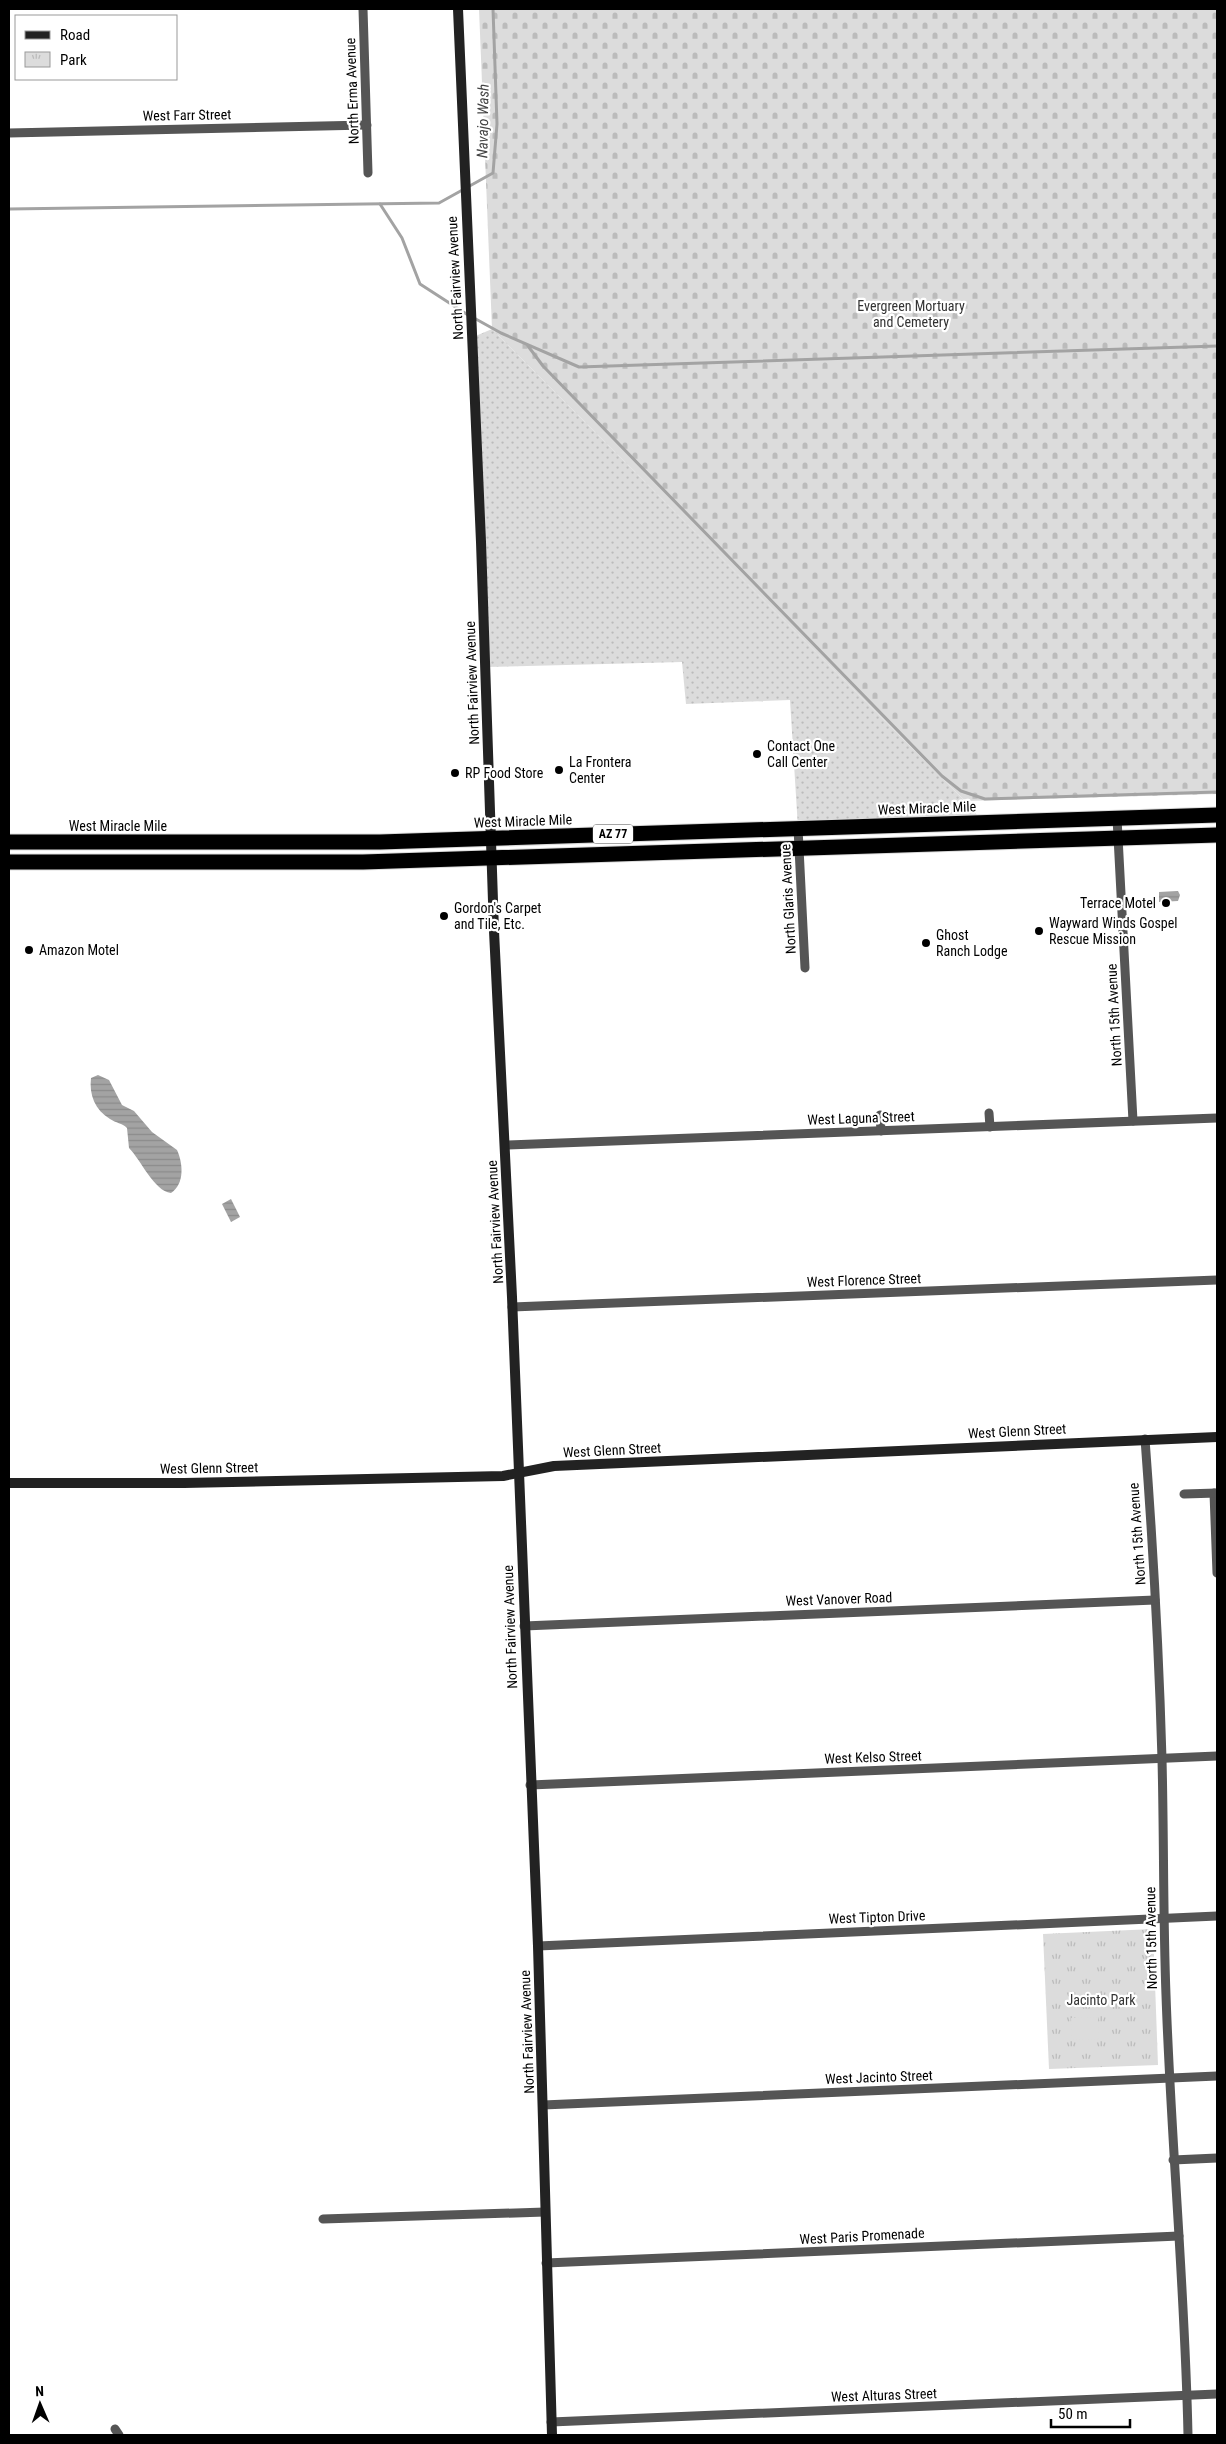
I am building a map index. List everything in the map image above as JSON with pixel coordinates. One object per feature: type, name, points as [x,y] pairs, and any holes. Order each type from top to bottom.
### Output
[{"type":"highway","name":"West Miracle Mile","points":[[9,842],[354,842],[1217,815]]},
{"type":"highway","name":"AZ 77","points":[[9,862],[347,862],[1217,835]]},
{"type":"highway","points":[[45,862],[55,855],[155,854],[168,850],[172,842]]},
{"type":"street","name":"North Erma Avenue","points":[[363,9],[368,173]]},
{"type":"street","name":"North Fairview Avenue","points":[[458,9],[538,1946],[552,2435]]},
{"type":"street","name":"West Farr Street","points":[[9,133],[367,125]]},
{"type":"street","name":"North 15th Avenue","points":[[1117,818],[1133,1122]]},
{"type":"street","name":"North Glaris Avenue","points":[[798,828],[805,968]]},
{"type":"street","points":[[989,1113],[990,1127]]},
{"type":"street","points":[[880,1115],[881,1131]]},
{"type":"street","name":"West Laguna Street","points":[[505,1145],[1217,1118]]},
{"type":"street","name":"West Florence Street","points":[[512,1307],[1217,1280]]},
{"type":"street","name":"West Glenn Street","points":[[9,1483],[184,1483],[503,1476],[518,1471],[563,1466],[1217,1436]]},
{"type":"street","name":"North 15th Avenue","points":[[1144,1439],[1155,1600],[1162,1758],[1164,1919],[1169,2079],[1179,2236],[1188,2435]]},
{"type":"street","points":[[1184,1494],[1216,1493],[1217,1574]]},
{"type":"street","name":"West Vanover Road","points":[[524,1626],[1155,1600]]},
{"type":"street","name":"West Kelso Street","points":[[530,1785],[1217,1756]]},
{"type":"street","name":"West Tipton Drive","points":[[538,1946],[1217,1916]]},
{"type":"street","name":"West Jacinto Street","points":[[543,2104],[1217,2076]]},
{"type":"street","points":[[1173,2160],[1217,2158]]},
{"type":"street","points":[[323,2219],[545,2212]]},
{"type":"street","name":"West Paris Promenade","points":[[546,2263],[1179,2236]]},
{"type":"street","name":"West Alturas Street","points":[[551,2422],[1217,2394]]},
{"type":"green space","name":"Evergreen Mortuary and Cemetery","points":[[479,9],[1217,9],[1217,794],[965,801],[492,329]]},
{"type":"green space","points":[[492,329],[965,801],[983,822],[798,828],[790,700],[686,704],[682,662],[486,667],[471,338]]},
{"type":"green space","name":"Jacinto Park","points":[[1153,1929],[1158,2065],[1049,2069],[1043,1934]]},
{"type":"green space","points":[[1098,2017],[1099,2039],[1072,2040],[1071,2018]]},
{"type":"shaded area","points":[[1178,891],[1180,895],[1178,901],[1159,902],[1159,892]]},
{"type":"shaded area","points":[[98,1075],[109,1080],[122,1105],[134,1111],[152,1132],[177,1150],[181,1161],[182,1173],[179,1184],[171,1193],[159,1187],[153,1181],[129,1148],[127,1128],[112,1120],[97,1107],[92,1096],[91,1078]]},
{"type":"shaded area","points":[[231,1199],[240,1217],[231,1222],[222,1204]]},
{"type":"waterway","name":"Navajo Wash","points":[[9,209],[439,203],[493,173],[497,124],[493,9]]},
{"type":"waterway","points":[[380,204],[402,238],[420,284],[468,315]]},
{"type":"waterway","points":[[474,318],[501,333],[579,367],[1217,346]]},
{"type":"waterway","points":[[528,346],[543,366],[942,776],[961,791],[985,799],[1217,792]]},
{"type":"place","name":"Contact One Call Center","points":[[757,754]]},
{"type":"place","name":"La Frontera Center","points":[[559,770]]},
{"type":"place","name":"RP Food Store","points":[[455,773]]},
{"type":"place","name":"Terrace Motel","points":[[1166,903]]},
{"type":"place","name":"Gordon's Carpet and Tile, Etc.","points":[[444,916]]},
{"type":"place","name":"Wayward Winds Gospel Rescue Mission","points":[[1039,931]]},
{"type":"place","name":"Ghost Ranch Lodge","points":[[926,943]]},
{"type":"place","name":"Amazon Motel","points":[[29,950]]}]
